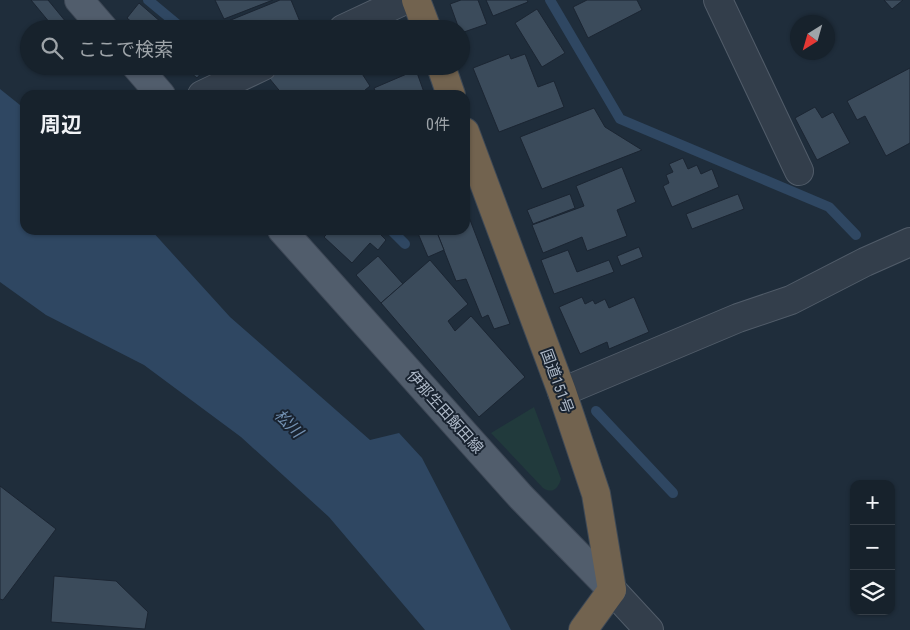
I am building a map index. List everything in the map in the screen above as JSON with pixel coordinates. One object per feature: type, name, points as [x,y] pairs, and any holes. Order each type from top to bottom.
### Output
[{"type":"highway","points":[[416,0],[424,20]]},
{"type":"highway","points":[[444,75],[449,90]]},
{"type":"highway","name":"国道151号","points":[[470,145],[562,392],[596,494],[612,590]]},
{"type":"highway","points":[[583,630],[612,590]]},
{"type":"main road","points":[[79,0],[96,20]]},
{"type":"main road","points":[[144,75],[157,90]]},
{"type":"main road","name":"伊那生田飯田線","points":[[286,235],[521,497],[612,590]]},
{"type":"street","points":[[362,20],[405,0]]},
{"type":"street","points":[[718,0],[799,171]]},
{"type":"street","points":[[213,90],[244,75]]},
{"type":"street","points":[[562,392],[738,318],[791,300],[865,262],[910,242]]},
{"type":"street","points":[[612,590],[649,630]]},
{"type":"green space","points":[[534,407],[561,479],[556,488],[549,491],[543,488],[491,433]]},
{"type":"water","name":"松川","points":[[0,89],[20,105],[20,235],[156,235],[230,317],[370,440],[399,433],[422,458],[511,630],[425,630],[329,517],[241,437],[144,365],[46,315],[0,282]]},
{"type":"building","points":[[31,0],[48,0],[64,20],[48,20]]},
{"type":"building","points":[[215,0],[273,0],[224,19]]},
{"type":"building","points":[[280,0],[291,0],[299,20],[231,20]]},
{"type":"building","points":[[461,0],[478,0],[487,24],[470,30],[470,20],[456,20],[450,4]]},
{"type":"building","points":[[486,0],[527,0],[528,2],[493,16]]},
{"type":"building","points":[[587,0],[637,0],[642,10],[588,38],[573,7]]},
{"type":"building","points":[[884,0],[903,0],[892,9]]},
{"type":"building","points":[[139,3],[159,20],[129,20],[127,18]]},
{"type":"building","points":[[537,9],[565,53],[542,67],[515,23]]},
{"type":"building","points":[[509,54],[511,59],[525,54],[538,87],[554,81],[564,107],[499,132],[473,68]]},
{"type":"building","points":[[910,68],[910,143],[886,156],[865,116],[857,120],[847,101]]},
{"type":"building","points":[[274,75],[363,75],[370,86],[365,90],[279,90],[269,78]]},
{"type":"building","points":[[404,75],[418,75],[423,90],[375,90],[374,88]]},
{"type":"building","points":[[815,107],[822,118],[833,112],[850,143],[817,160],[795,118]]},
{"type":"building","points":[[594,108],[605,127],[642,150],[542,189],[520,137]]},
{"type":"building","points":[[683,158],[688,169],[697,165],[701,174],[712,169],[719,187],[672,207],[663,186],[669,183],[666,175],[673,172],[669,164]]},
{"type":"building","points":[[622,167],[636,202],[617,210],[627,236],[587,251],[582,237],[543,253],[532,225],[584,206],[576,186]]},
{"type":"building","points":[[570,194],[575,208],[533,224],[527,210]]},
{"type":"building","points":[[738,194],[744,209],[692,229],[686,214]]},
{"type":"building","points":[[470,220],[510,324],[494,329],[488,315],[482,318],[466,279],[456,281],[438,235],[470,235]]},
{"type":"building","points":[[326,235],[381,235],[386,240],[378,250],[370,243],[352,263],[324,237]]},
{"type":"building","points":[[419,235],[438,235],[444,250],[428,257]]},
{"type":"building","points":[[639,247],[643,257],[621,266],[617,256]]},
{"type":"building","points":[[568,250],[577,272],[609,260],[614,272],[554,294],[541,260]]},
{"type":"building","points":[[378,256],[403,284],[381,303],[356,275]]},
{"type":"building","points":[[430,260],[468,304],[448,321],[455,331],[471,316],[525,377],[479,417],[381,303]]},
{"type":"building","points":[[582,297],[585,304],[593,300],[595,304],[605,299],[609,308],[634,297],[649,332],[609,349],[607,342],[580,354],[559,307]]},
{"type":"building","points":[[0,486],[56,529],[3,600],[0,599]]},
{"type":"building","points":[[54,576],[116,581],[148,612],[145,629],[51,622]]},
{"type":"waterway","points":[[148,0],[172,20]]},
{"type":"waterway","points":[[550,0],[620,119],[829,207],[856,235]]},
{"type":"waterway","points":[[396,235],[405,244]]},
{"type":"waterway","points":[[596,411],[673,493]]}]
